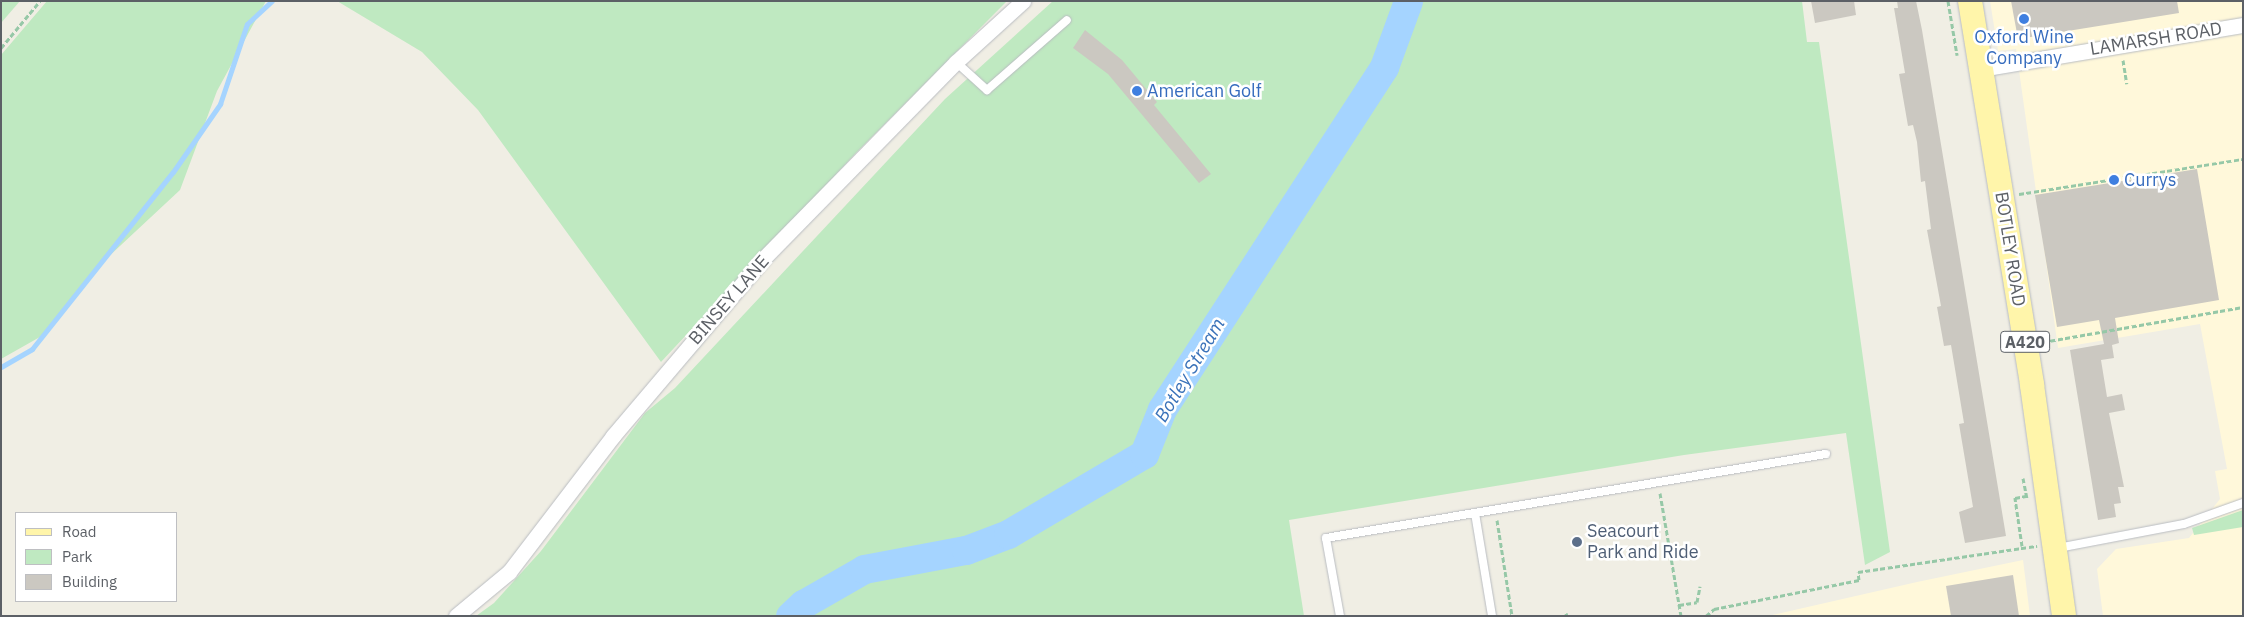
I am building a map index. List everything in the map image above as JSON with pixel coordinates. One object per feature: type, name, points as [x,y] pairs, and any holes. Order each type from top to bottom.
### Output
[{"type":"main road","name":"BOTLEY ROAD","points":[[1970,1],[2026,345],[2064,616]]},
{"type":"street","name":"BINSEY LANE","points":[[456,616],[509,572],[613,436],[764,258],[956,62],[1023,1]]},
{"type":"street","name":"LAMARSH ROAD","points":[[1980,69],[2243,25]]},
{"type":"lane","points":[[956,62],[987,90],[1067,20]]},
{"type":"lane","points":[[1340,616],[1326,538],[1826,454]]},
{"type":"lane","points":[[2054,548],[2184,524],[2243,503]]},
{"type":"lane","points":[[1475,513],[1492,616]]},
{"type":"path","points":[[1,48],[40,1]]},
{"type":"path","points":[[2124,63],[2127,84]]},
{"type":"path","points":[[2015,195],[2243,159]]},
{"type":"path","points":[[2026,345],[2243,307]]},
{"type":"path","points":[[1658,482],[1681,616]]},
{"type":"path","points":[[2022,546],[2016,498],[2026,496]]},
{"type":"path","points":[[1496,510],[1512,616]]},
{"type":"path","points":[[1706,616],[1714,609],[1859,580],[1858,572],[2022,546],[2054,548]]},
{"type":"path","points":[[1679,605],[1697,602],[1700,586]]},
{"type":"shaded area","points":[[1990,1],[2243,1],[2243,616],[2103,616],[2097,569],[2116,549],[2189,538],[2220,499],[2215,471],[2227,469],[2200,324],[2058,348],[2016,49],[1998,51]]},
{"type":"shaded area","points":[[2023,560],[2030,616],[1768,616],[1917,582]]},
{"type":"green space","points":[[1,1],[20,1],[1,23]]},
{"type":"green space","points":[[47,1],[266,1],[217,91],[180,190],[91,273],[47,333],[1,359],[1,55]]},
{"type":"green space","points":[[337,1],[1007,1],[855,154],[661,362],[478,110],[422,52]]},
{"type":"green space","points":[[1053,1],[1802,1],[1807,42],[1819,42],[1890,552],[1865,565],[1846,433],[1684,455],[1289,520],[1304,616],[476,616],[494,603],[541,551],[645,413],[675,388],[945,99]]},
{"type":"green space","points":[[2243,510],[2243,527],[2194,535],[2192,528]]},
{"type":"building","points":[[1811,1],[1854,1],[1856,15],[1815,23]]},
{"type":"building","points":[[1897,1],[1916,1],[1922,30],[2006,536],[1965,543],[1959,512],[1973,507],[1959,424],[1964,423],[1951,345],[1944,346],[1937,307],[1941,306],[1927,230],[1931,229],[1925,181],[1921,182],[1917,142],[1913,125],[1908,126],[1899,74],[1905,73],[1894,8],[1898,8]]},
{"type":"building","points":[[2011,1],[2177,1],[2179,13],[2018,39]]},
{"type":"building","points":[[1085,30],[1122,60],[1157,102],[1154,105],[1211,174],[1199,183],[1108,74],[1073,48]]},
{"type":"building","points":[[2197,169],[2219,300],[2115,318],[2119,343],[2112,345],[2114,358],[2101,360],[2107,397],[2122,394],[2125,410],[2109,413],[2124,487],[2118,487],[2121,503],[2114,504],[2116,517],[2098,520],[2070,350],[2104,344],[2099,320],[2057,327],[2035,195]]},
{"type":"building","points":[[2013,575],[2019,616],[1951,616],[1946,586]]},
{"type":"waterway","points":[[1,367],[32,349],[173,172],[220,104],[247,24],[272,1]]},
{"type":"waterway","name":"Botley Stream","points":[[790,616],[803,604],[864,569],[966,550],[1008,534],[1144,454],[1162,409],[1384,67],[1408,1]]},
{"type":"place","name":"Oxford Wine Company","points":[[2024,19]]},
{"type":"place","name":"American Golf","points":[[1137,91]]},
{"type":"place","name":"Currys","points":[[2114,180]]},
{"type":"place","name":"Seacourt Park and Ride","points":[[1577,542]]}]
